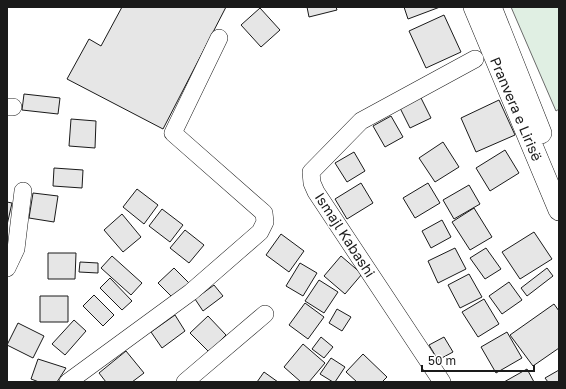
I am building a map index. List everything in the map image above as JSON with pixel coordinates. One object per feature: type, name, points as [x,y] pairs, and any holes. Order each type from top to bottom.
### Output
[{"type":"main road","name":"Pranvera e Lirisë","points":[[474,7],[559,210]]},
{"type":"main road","name":"Pranvera e Lirisë","points":[[491,7],[559,178]]},
{"type":"street","points":[[68,382],[191,292],[260,232],[265,222],[264,213],[173,133],[219,38]]},
{"type":"street","name":"Ismajl Kabashi","points":[[442,382],[316,192],[312,183],[311,172],[361,121],[475,59]]},
{"type":"street","points":[[7,268],[16,249],[23,191]]},
{"type":"street","points":[[184,382],[265,314]]},
{"type":"green space","points":[[511,7],[559,7],[559,109],[556,111]]},
{"type":"building","points":[[122,7],[226,7],[163,129],[67,79],[89,39],[101,46]]},
{"type":"building","points":[[307,7],[336,7],[337,10],[309,17]]},
{"type":"building","points":[[404,7],[440,7],[408,19]]},
{"type":"building","points":[[260,8],[280,30],[261,47],[241,25]]},
{"type":"building","points":[[444,15],[461,52],[426,68],[409,31]]},
{"type":"building","points":[[24,94],[60,98],[58,114],[22,110]]},
{"type":"building","points":[[420,96],[431,118],[410,128],[399,106]]},
{"type":"building","points":[[499,100],[515,135],[476,152],[461,118]]},
{"type":"building","points":[[391,116],[403,137],[385,147],[373,126]]},
{"type":"building","points":[[71,119],[96,121],[95,148],[69,146]]},
{"type":"building","points":[[443,142],[459,167],[435,182],[419,158]]},
{"type":"building","points":[[505,150],[519,173],[490,191],[476,168]]},
{"type":"building","points":[[354,152],[365,171],[347,182],[335,163]]},
{"type":"building","points":[[54,168],[83,170],[82,188],[53,186]]},
{"type":"building","points":[[361,183],[373,203],[347,219],[335,199]]},
{"type":"building","points":[[428,183],[440,203],[415,218],[403,198]]},
{"type":"building","points":[[469,185],[480,204],[454,219],[443,200]]},
{"type":"building","points":[[137,189],[158,205],[144,224],[123,207]]},
{"type":"building","points":[[33,193],[58,196],[54,222],[29,218]]},
{"type":"building","points":[[7,202],[12,203],[7,225]]},
{"type":"building","points":[[474,208],[492,237],[470,250],[452,222]]},
{"type":"building","points":[[162,209],[183,225],[170,242],[149,226]]},
{"type":"building","points":[[122,214],[141,237],[123,252],[104,230]]},
{"type":"building","points":[[442,220],[451,237],[431,248],[422,231]]},
{"type":"building","points":[[185,230],[204,245],[189,263],[170,248]]},
{"type":"building","points":[[534,232],[552,259],[520,279],[502,252]]},
{"type":"building","points":[[281,234],[304,251],[289,272],[266,255]]},
{"type":"building","points":[[455,248],[466,269],[438,283],[428,261]]},
{"type":"building","points":[[486,248],[501,269],[485,279],[470,258]]},
{"type":"building","points":[[48,253],[76,253],[75,279],[48,279]]},
{"type":"building","points":[[112,256],[142,283],[131,295],[101,268]]},
{"type":"building","points":[[341,256],[362,274],[345,294],[324,276]]},
{"type":"building","points":[[80,262],[98,263],[98,273],[79,272]]},
{"type":"building","points":[[300,263],[317,273],[303,296],[286,286]]},
{"type":"building","points":[[174,268],[191,285],[175,300],[158,283]]},
{"type":"building","points":[[547,268],[553,276],[527,296],[521,288]]},
{"type":"building","points":[[469,274],[482,297],[460,308],[448,285]]},
{"type":"building","points":[[110,278],[132,301],[122,310],[100,288]]},
{"type":"building","points":[[319,280],[338,292],[324,313],[305,301]]},
{"type":"building","points":[[509,282],[522,300],[502,314],[489,296]]},
{"type":"building","points":[[214,285],[223,296],[203,311],[195,299]]},
{"type":"building","points":[[94,295],[114,315],[103,326],[83,306]]},
{"type":"building","points":[[40,296],[68,296],[68,322],[40,322]]},
{"type":"building","points":[[484,299],[499,324],[478,337],[462,312]]},
{"type":"building","points":[[305,303],[324,317],[308,339],[289,325]]},
{"type":"building","points":[[554,304],[559,311],[559,348],[533,366],[510,335]]},
{"type":"building","points":[[337,309],[351,317],[342,331],[329,323]]},
{"type":"building","points":[[175,315],[185,331],[162,348],[151,332]]},
{"type":"building","points":[[208,316],[226,335],[209,352],[190,333]]},
{"type":"building","points":[[74,320],[86,331],[65,355],[52,344]]},
{"type":"building","points":[[18,323],[44,336],[33,358],[7,345]]},
{"type":"building","points":[[507,332],[522,358],[496,373],[481,347]]},
{"type":"building","points":[[321,337],[333,347],[324,358],[312,349]]},
{"type":"building","points":[[444,337],[453,352],[438,360],[429,345]]},
{"type":"building","points":[[303,344],[325,363],[309,382],[301,382],[284,367]]},
{"type":"building","points":[[126,351],[144,373],[132,382],[106,382],[99,373]]},
{"type":"building","points":[[363,354],[387,377],[382,382],[357,382],[346,372]]},
{"type":"building","points":[[331,358],[345,367],[335,382],[320,374]]},
{"type":"building","points":[[38,359],[66,368],[57,382],[39,382],[31,379]]},
{"type":"building","points":[[527,369],[534,382],[504,382]]},
{"type":"building","points":[[559,370],[559,382],[548,382],[545,378]]},
{"type":"building","points":[[264,372],[278,382],[257,382]]}]
